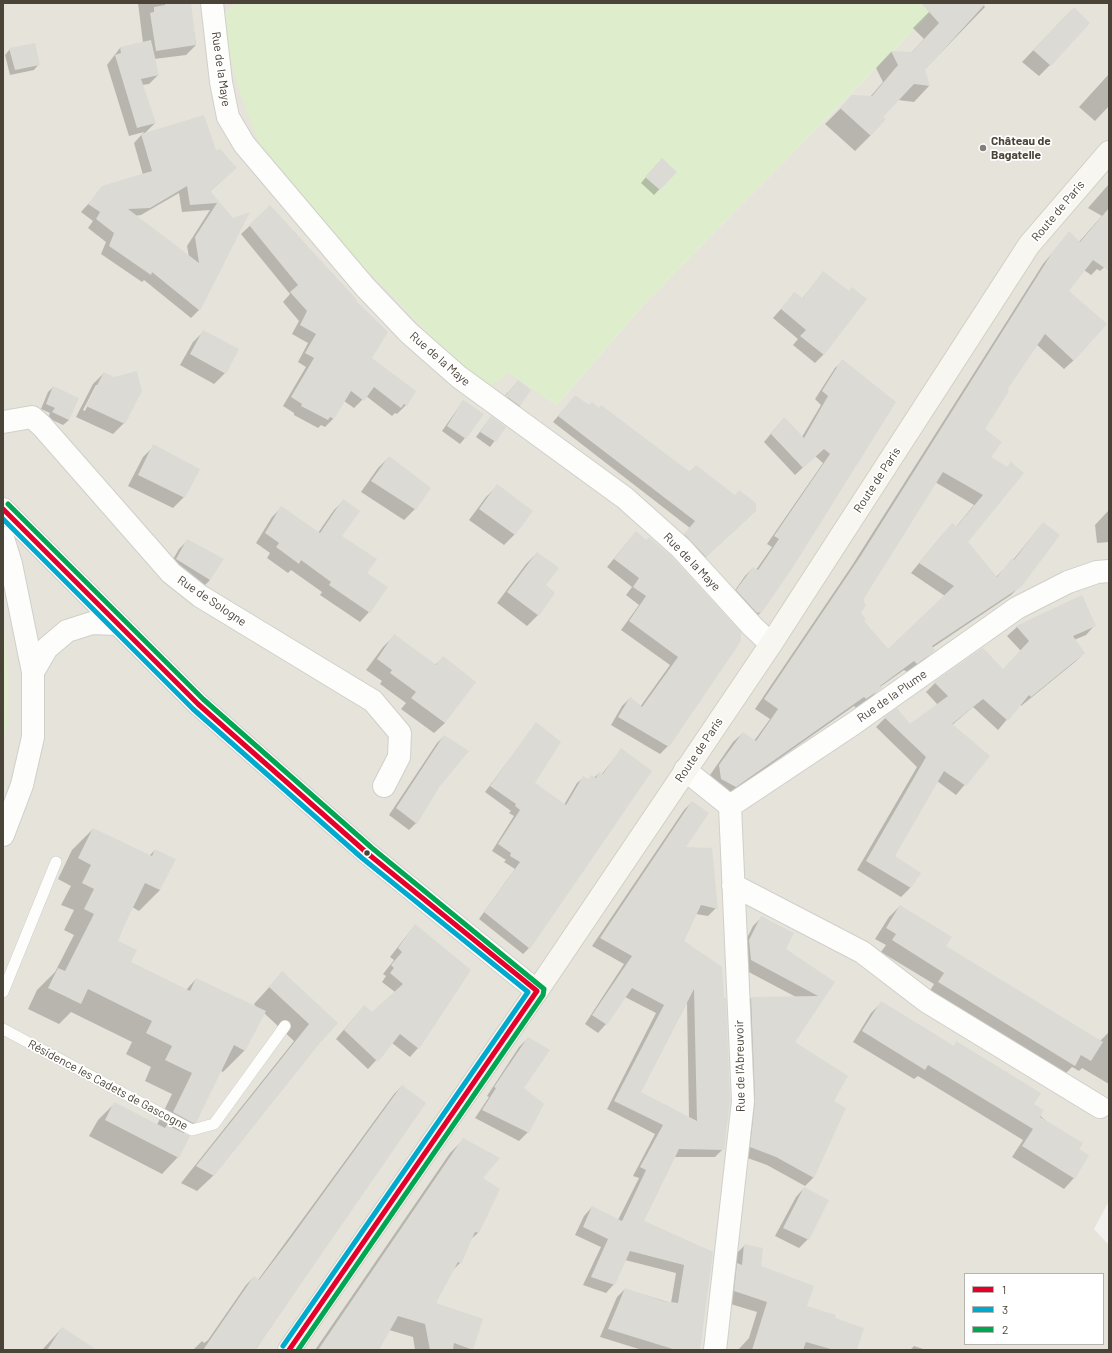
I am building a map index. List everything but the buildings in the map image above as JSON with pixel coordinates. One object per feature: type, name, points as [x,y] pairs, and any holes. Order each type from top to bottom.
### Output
[{"type":"main road","name":"Route de Paris","points":[[289,1350],[537,991],[771,644],[1029,245],[1109,152]]},
{"type":"street","name":"Rue de la Maye","points":[[212,3],[221,82],[228,117],[244,144],[365,288],[409,332],[459,377],[625,498],[681,548],[753,627],[771,644]]},
{"type":"street","name":"Rue de Sologne","points":[[3,422],[32,417],[42,426],[171,573],[200,596],[374,701],[400,733],[399,757],[384,786]]},
{"type":"street","points":[[3,509],[198,704],[282,780],[367,853],[537,991]]},
{"type":"street","points":[[3,538],[11,564],[33,672],[33,737],[22,785],[3,835]]},
{"type":"street","name":"Rue de la Plume","points":[[730,806],[852,724],[1016,608],[1068,582],[1097,572],[1109,571]]},
{"type":"street","points":[[33,672],[47,648],[67,631],[92,623],[117,624]]},
{"type":"street","points":[[685,770],[730,806]]},
{"type":"street","name":"Rue de l'Abreuvoir","points":[[715,1350],[742,1101],[730,806]]},
{"type":"street","points":[[733,885],[862,952],[926,1001],[1100,1107]]},
{"type":"lane","points":[[3,992],[56,862]]},
{"type":"lane","name":"Résidence les Cadets de Gascogne","points":[[3,1029],[192,1130],[214,1124],[286,1026]]},
{"type":"shaded area","points":[[3,3],[238,3],[220,16],[391,294],[442,349],[508,372],[557,405],[646,302],[940,3],[1109,3],[1109,1201],[1094,1229],[1109,1245],[1109,1350],[3,1350]]},
{"type":"green space","points":[[238,3],[940,3],[646,302],[557,405],[508,373],[489,388],[442,349],[391,294],[326,230],[265,160],[238,87],[220,16]]},
{"type":"green space","points":[[3,619],[8,677],[7,724],[3,741]]},
{"type":"transit line","name":"2","points":[[8,504],[203,699],[372,848],[544,989],[543,995],[298,1350]]},
{"type":"transit line","name":"1","points":[[3,509],[198,704],[367,853],[537,991]]},
{"type":"transit line","name":"3","points":[[3,519],[193,709],[362,858],[528,992],[283,1346]]},
{"type":"transit line","name":"1","points":[[289,1350],[537,991]]},
{"type":"place","name":"Château de Bagatelle","points":[[983,148]]}]
